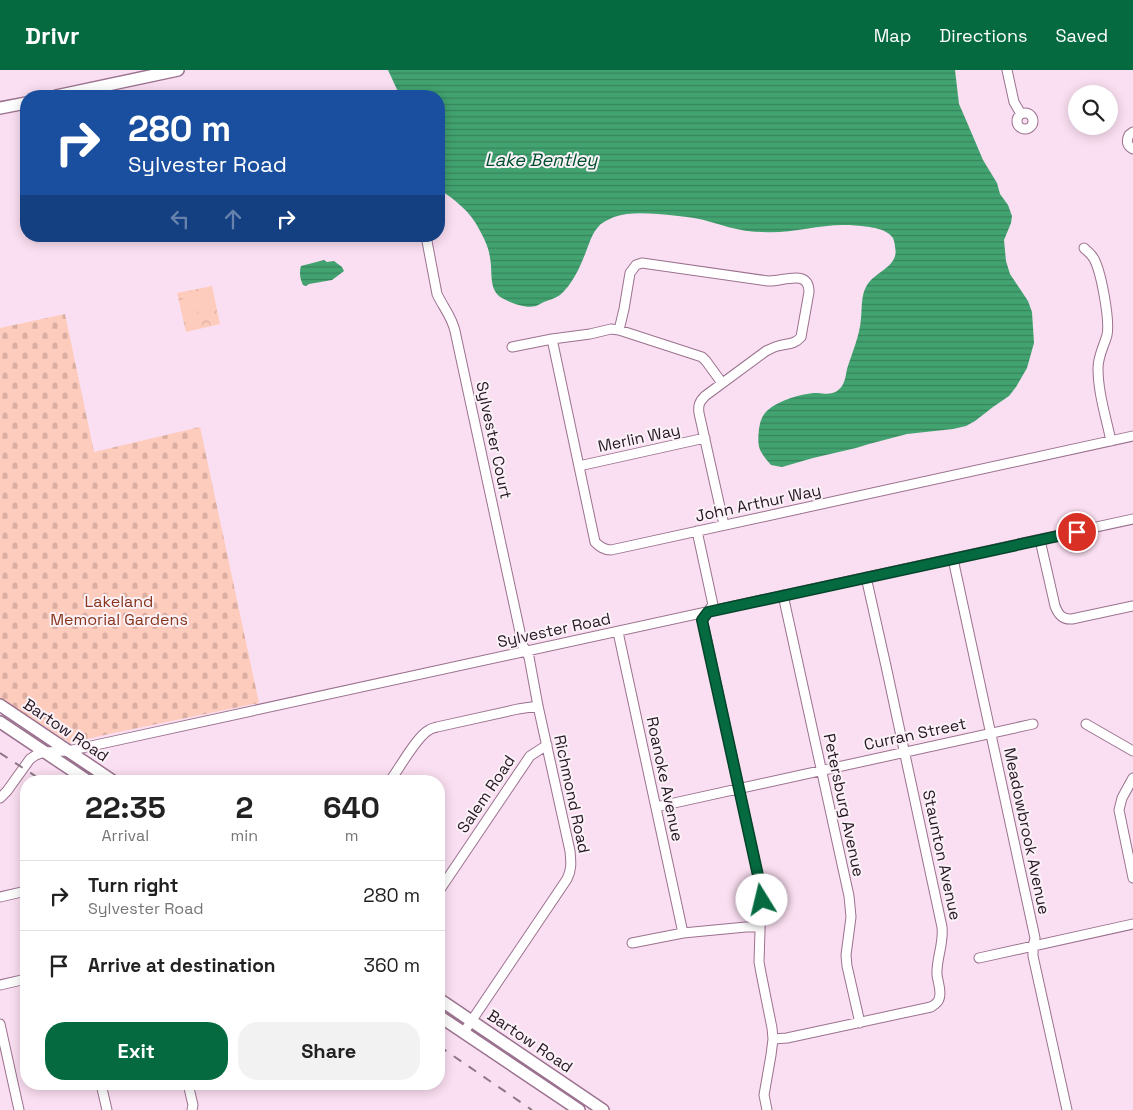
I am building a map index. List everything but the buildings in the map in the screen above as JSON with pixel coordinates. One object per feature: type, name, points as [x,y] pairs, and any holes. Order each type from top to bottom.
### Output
[{"type":"main road","points":[[84,90],[178,70]]},
{"type":"main road","points":[[0,108],[20,104]]},
{"type":"main road","name":"Bartow Road","points":[[0,706],[104,775]]},
{"type":"main road","name":"Bartow Road","points":[[0,722],[79,775]]},
{"type":"main road","name":"Bartow Road","points":[[445,1003],[604,1110]]},
{"type":"main road","name":"Bartow Road","points":[[445,1020],[578,1110]]},
{"type":"street","points":[[1007,70],[1014,102],[1021,114]]},
{"type":"street","points":[[1133,132],[1127,138],[1129,145],[1133,149]]},
{"type":"street","name":"Sylvester Court","points":[[427,242],[437,294],[450,316],[455,331],[523,646],[526,652]]},
{"type":"street","points":[[1084,248],[1092,256],[1098,267],[1108,316],[1107,336],[1098,365],[1100,388],[1112,441]]},
{"type":"street","points":[[619,330],[630,273],[636,265],[642,263],[768,281],[794,277],[806,281],[809,286],[801,337],[797,342],[776,346],[766,351],[700,400],[698,406],[724,525]]},
{"type":"street","points":[[512,347],[552,339],[619,330],[702,357],[722,383]]},
{"type":"street","name":"John Arthur Way","points":[[552,339],[595,542],[606,550],[1133,436]]},
{"type":"street","name":"Merlin Way","points":[[579,466],[705,438]]},
{"type":"street","name":"Sylvester Road","points":[[44,752],[68,751],[1133,519]]},
{"type":"street","points":[[697,531],[714,605],[702,620],[762,900],[759,962],[772,1028],[764,1095],[767,1110]]},
{"type":"street","points":[[1040,540],[1055,606],[1057,613],[1061,617],[1067,620],[1133,606]]},
{"type":"street","name":"Meadowbrook Avenue","points":[[952,558],[1035,938],[1033,956],[1067,1110]]},
{"type":"street","name":"Staunton Avenue","points":[[772,1039],[787,1038],[931,1008],[939,999],[937,966],[942,942],[942,927],[866,577]]},
{"type":"street","name":"Petersburg Avenue","points":[[783,595],[851,906],[846,955],[860,1023]]},
{"type":"street","name":"Roanoke Avenue","points":[[618,632],[683,933]]},
{"type":"street","name":"Richmond Road","points":[[464,1032],[567,879],[572,864],[529,657],[526,652]]},
{"type":"street","points":[[394,775],[416,743],[429,730],[538,706]]},
{"type":"street","name":"Curran Street","points":[[656,806],[1033,724]]},
{"type":"street","points":[[1086,724],[1133,751]]},
{"type":"street","name":"Salem Road","points":[[445,882],[530,756],[547,745]]},
{"type":"street","points":[[0,798],[30,759],[36,754],[44,752]]},
{"type":"street","points":[[1133,778],[1122,798],[1119,810],[1133,878]]},
{"type":"street","points":[[0,897],[20,892]]},
{"type":"street","points":[[979,958],[1133,924]]},
{"type":"street","points":[[632,943],[683,933],[760,927]]},
{"type":"street","points":[[0,985],[20,980]]},
{"type":"street","points":[[0,1024],[19,1110]]},
{"type":"street","points":[[102,1090],[107,1110]]},
{"type":"street","points":[[189,1090],[192,1110]]},
{"type":"green space","points":[[212,286],[220,324],[186,332],[177,293]]},
{"type":"green space","points":[[209,293],[215,318],[203,320],[198,296]]},
{"type":"green space","points":[[194,297],[199,321],[188,324],[182,299]]},
{"type":"green space","name":"Lakeland Memorial Gardens","points":[[65,314],[94,452],[200,427],[259,703],[70,743],[0,698],[0,328]]},
{"type":"water","name":"Lake Bentley","points":[[388,70],[955,70],[959,104],[983,160],[997,183],[1000,194],[1008,205],[1012,216],[1004,240],[1006,261],[1010,274],[1028,301],[1032,312],[1034,343],[1027,368],[1009,396],[966,426],[907,434],[782,467],[771,465],[761,452],[758,441],[760,423],[765,413],[787,399],[813,393],[828,394],[839,390],[842,386],[856,344],[864,291],[869,282],[894,260],[895,245],[893,238],[884,231],[872,227],[836,225],[784,232],[754,232],[685,217],[647,213],[625,214],[606,221],[597,228],[576,274],[560,295],[532,307],[514,304],[498,295],[493,286],[489,251],[475,223],[462,206],[445,193],[445,90],[397,90]]},
{"type":"water","points":[[324,260],[327,262],[334,261],[344,271],[332,280],[303,285],[300,275],[301,266]]},
{"type":"railway","points":[[0,753],[34,775]]},
{"type":"railway","points":[[445,1050],[532,1110]]},
{"type":"route","points":[[762,900],[702,620],[708,612],[1077,532]]}]
